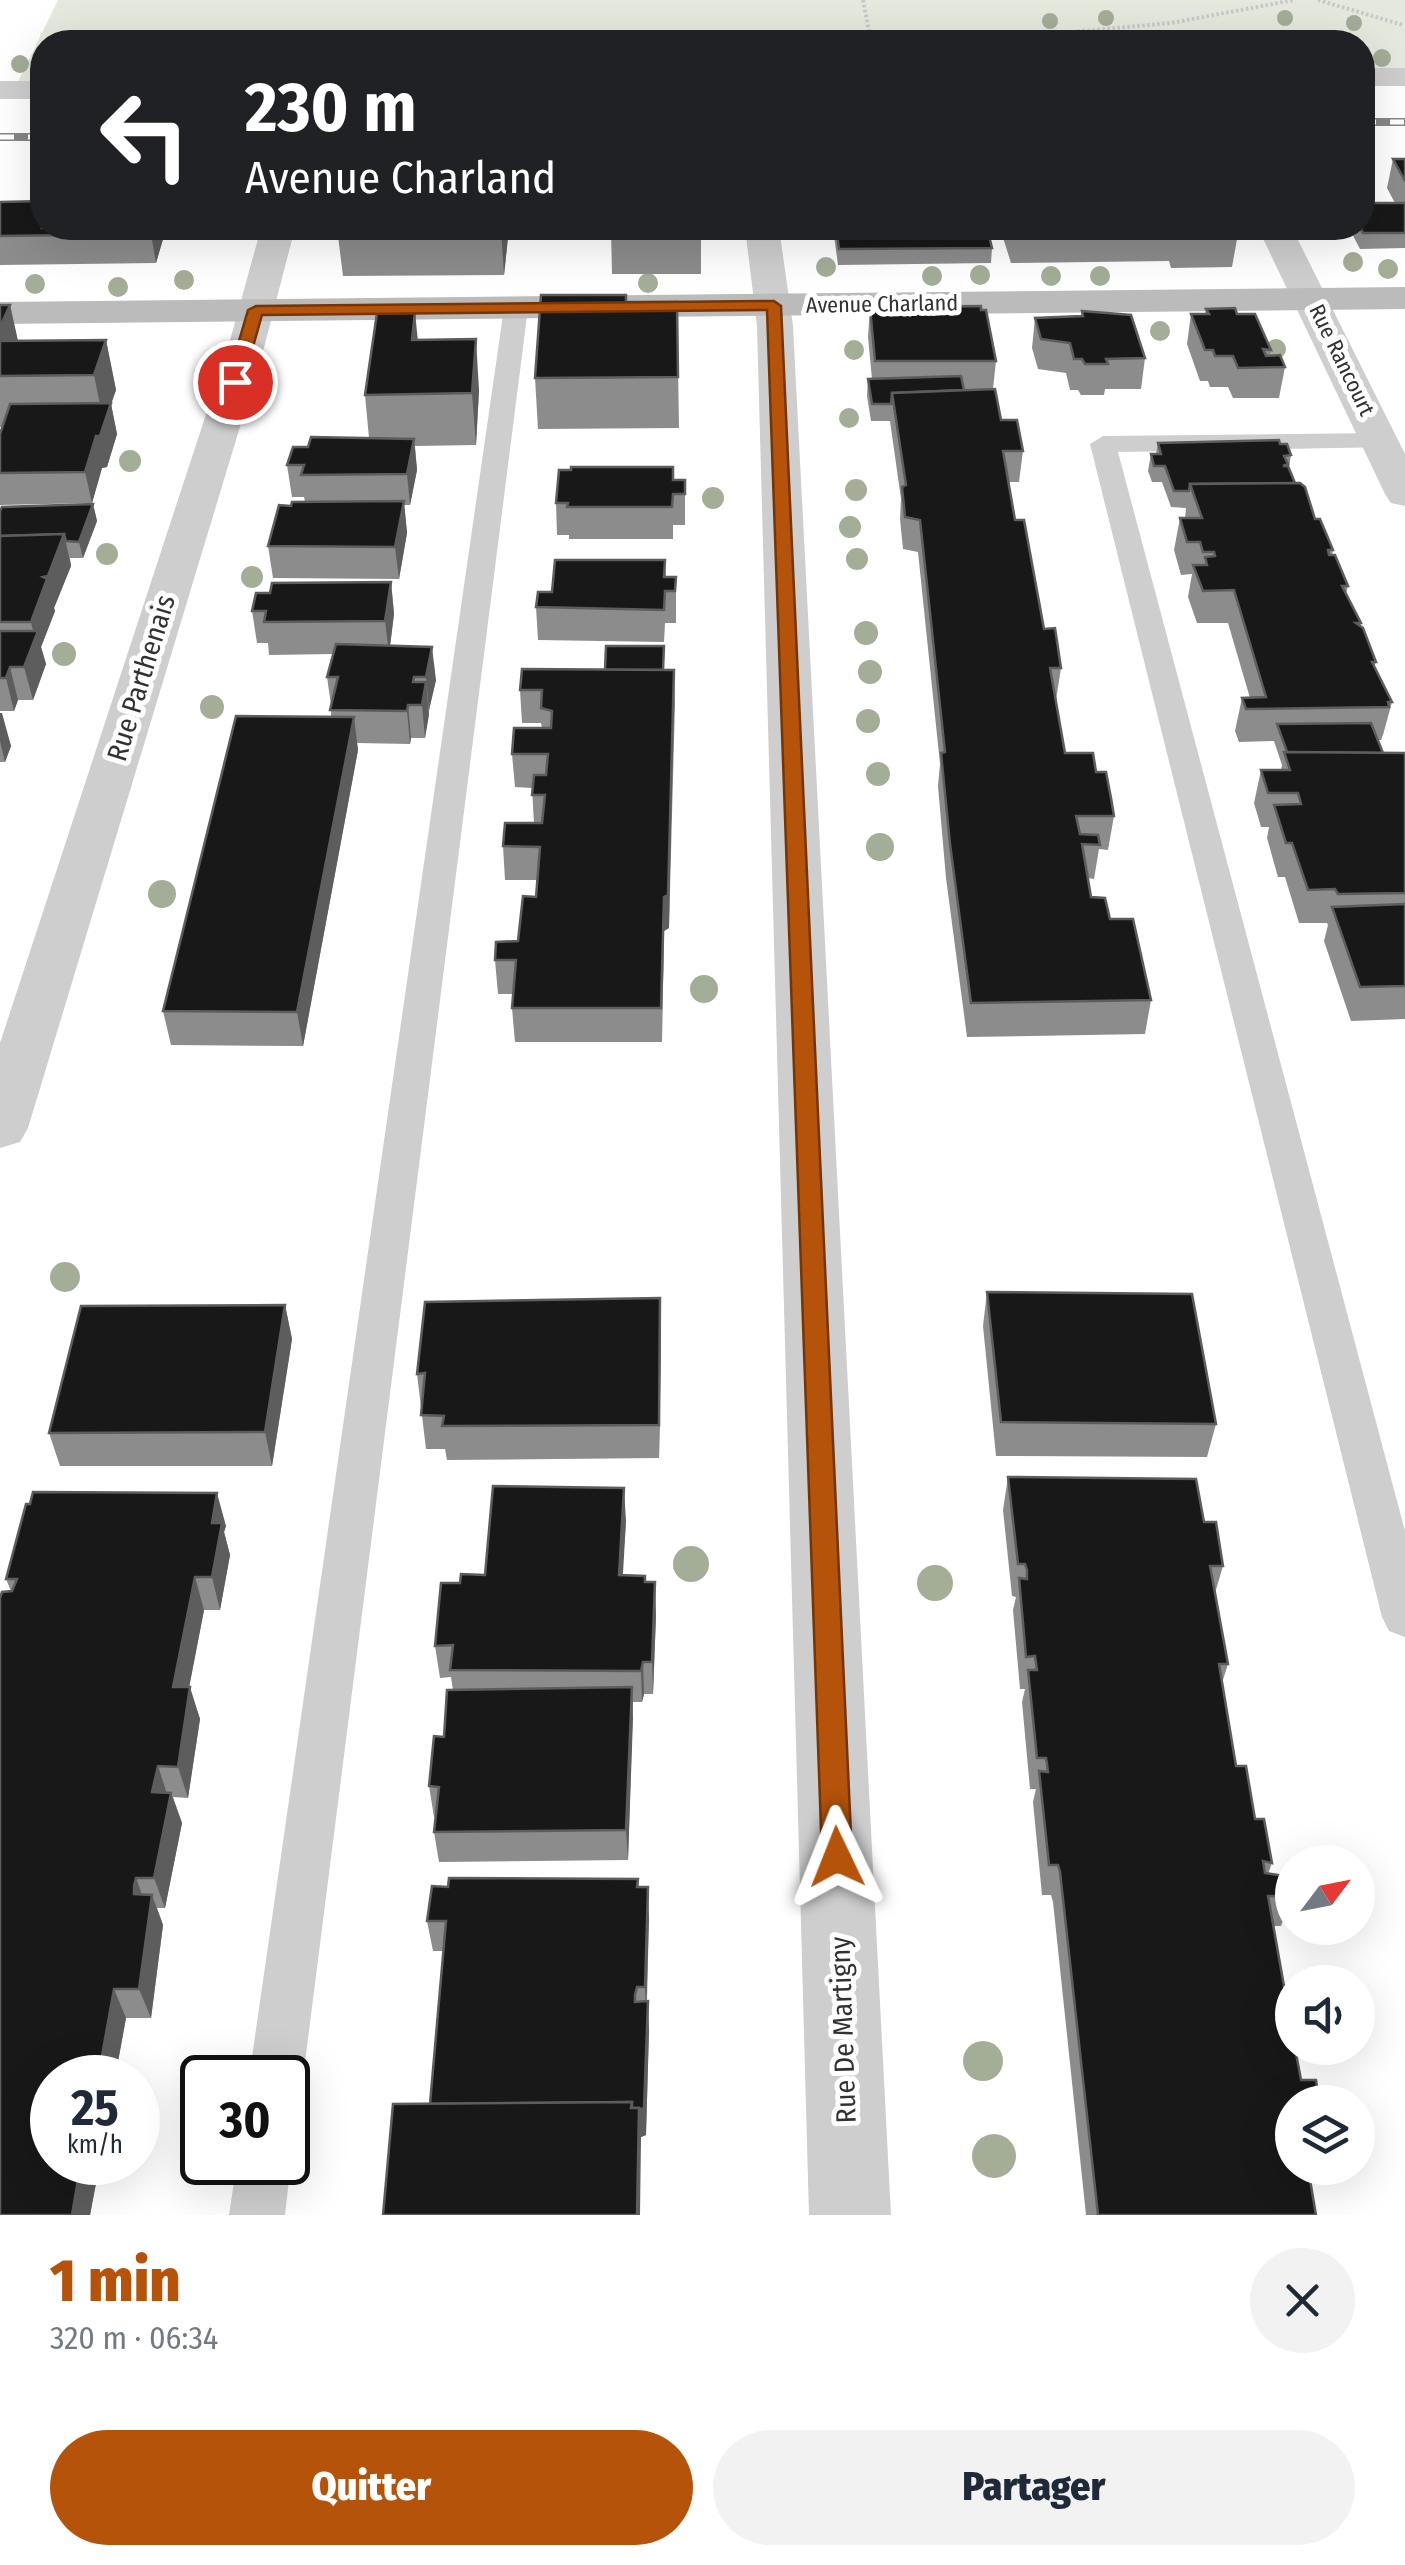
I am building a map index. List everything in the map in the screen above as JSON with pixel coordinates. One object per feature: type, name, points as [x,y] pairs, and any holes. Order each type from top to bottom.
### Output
[{"type":"street","points":[[1375,77],[1405,77]]},
{"type":"street","points":[[0,90],[30,90]]},
{"type":"street","name":"Rue Parthenais","points":[[0,1128],[275,240]]},
{"type":"street","name":"Rue De Martigny","points":[[764,240],[774,306],[850,2215]]},
{"type":"street","name":"Rue Rancourt","points":[[1281,240],[1405,494]]},
{"type":"street","name":"Avenue Charland","points":[[0,313],[1405,298]]},
{"type":"lane","points":[[279,2055],[516,308]]},
{"type":"lane","points":[[1381,441],[1103,444],[1405,1617]]},
{"type":"lane","points":[[257,2215],[261,2185]]},
{"type":"path","points":[[863,0],[869,30]]},
{"type":"path","points":[[1090,30],[1216,18],[1294,0]]},
{"type":"path","points":[[1318,0],[1405,26]]},
{"type":"shaded area","points":[[58,0],[1405,0],[1405,78],[1375,78],[1375,30],[43,30]]},
{"type":"shaded area","points":[[30,57],[30,90],[14,90]]},
{"type":"building","points":[[1393,159],[1405,159],[1405,181]]},
{"type":"building","points":[[30,201],[30,236],[0,236],[0,202]]},
{"type":"building","points":[[1375,203],[1405,203],[1405,233],[1375,233]]},
{"type":"building","points":[[838,240],[990,240],[992,248],[839,249]]},
{"type":"building","points":[[541,295],[626,295],[626,302],[677,302],[678,377],[535,378]]},
{"type":"building","points":[[0,305],[10,305],[0,327]]},
{"type":"building","points":[[981,306],[981,310],[986,310],[996,361],[875,361],[870,307]]},
{"type":"building","points":[[1235,308],[1237,314],[1255,314],[1271,350],[1263,349],[1266,356],[1280,355],[1285,367],[1238,368],[1233,356],[1215,356],[1213,350],[1205,350],[1191,314]]},
{"type":"building","points":[[1082,311],[1131,315],[1145,358],[1085,364],[1082,359],[1074,359],[1070,343],[1041,339],[1035,318],[1083,316]]},
{"type":"building","points":[[415,312],[412,340],[476,339],[472,393],[365,395],[377,313]]},
{"type":"building","points":[[106,340],[94,375],[0,376],[0,341]]},
{"type":"building","points":[[961,376],[964,390],[892,393],[891,404],[872,404],[868,379]]},
{"type":"building","points":[[995,389],[1001,420],[1017,420],[1023,451],[1003,451],[1015,520],[1024,520],[1044,629],[1055,628],[1061,668],[1050,668],[1065,753],[1093,753],[1096,772],[1106,772],[1111,798],[1114,816],[1076,816],[1080,834],[1098,835],[1100,845],[1082,844],[1091,897],[1105,898],[1110,919],[1133,919],[1151,1000],[971,1003],[950,844],[941,753],[945,752],[920,520],[905,517],[902,487],[906,485],[892,393]]},
{"type":"building","points":[[111,403],[85,472],[0,473],[0,434],[10,404]]},
{"type":"building","points":[[311,437],[414,439],[407,474],[301,475],[304,465],[287,465],[293,447],[308,447]]},
{"type":"building","points":[[1279,440],[1280,444],[1287,444],[1291,455],[1284,456],[1288,464],[1283,466],[1288,466],[1295,483],[1190,484],[1189,491],[1174,491],[1165,466],[1154,466],[1151,454],[1161,454],[1158,443]]},
{"type":"building","points":[[673,467],[673,480],[685,480],[685,494],[673,494],[672,507],[567,507],[568,503],[556,503],[559,470]]},
{"type":"building","points":[[1300,483],[1333,550],[1328,550],[1329,555],[1335,555],[1348,586],[1342,586],[1392,702],[1388,702],[1389,707],[1246,709],[1242,698],[1266,697],[1234,590],[1203,591],[1193,565],[1207,565],[1205,557],[1215,556],[1214,552],[1203,552],[1200,542],[1187,542],[1180,518],[1202,518],[1190,484]]},
{"type":"building","points":[[404,501],[395,547],[268,546],[279,505]]},
{"type":"building","points":[[93,504],[79,542],[66,541],[64,534],[0,536],[2,507]]},
{"type":"building","points":[[64,534],[48,576],[43,577],[47,579],[31,622],[0,622],[0,536]]},
{"type":"building","points":[[555,560],[665,560],[664,577],[676,577],[675,591],[665,591],[664,610],[536,607],[538,592],[552,592]]},
{"type":"building","points":[[391,582],[385,621],[264,622],[266,611],[252,611],[256,593],[270,593],[272,583]]},
{"type":"building","points":[[0,631],[38,631],[24,667],[10,667],[6,678],[0,678]]},
{"type":"building","points":[[336,644],[432,647],[426,677],[414,677],[413,682],[426,682],[422,705],[408,705],[407,711],[330,710],[338,677],[327,677]]},
{"type":"building","points":[[606,646],[664,646],[663,670],[605,670]]},
{"type":"building","points":[[522,669],[674,670],[661,1008],[512,1008],[516,960],[495,960],[496,942],[518,941],[523,896],[536,897],[540,847],[503,846],[505,823],[542,823],[545,795],[532,795],[534,775],[546,775],[548,754],[512,754],[514,728],[551,728],[552,711],[541,708],[542,690],[520,690]]},
{"type":"building","points":[[236,716],[354,717],[297,1012],[163,1011]]},
{"type":"building","points":[[1371,723],[1383,753],[1287,752],[1277,724]]},
{"type":"building","points":[[1284,752],[1405,753],[1405,893],[1338,894],[1335,889],[1308,890],[1274,805],[1301,804],[1298,793],[1268,793],[1261,770],[1290,770]]},
{"type":"building","points":[[1405,904],[1405,986],[1360,987],[1332,907]]},
{"type":"building","points":[[987,1292],[1192,1294],[1216,1424],[1001,1422]]},
{"type":"building","points":[[660,1298],[659,1425],[442,1426],[444,1416],[421,1415],[425,1373],[417,1374],[425,1302]]},
{"type":"building","points":[[285,1305],[265,1432],[49,1433],[81,1306]]},
{"type":"building","points":[[1008,1477],[1196,1479],[1204,1522],[1216,1522],[1223,1566],[1210,1566],[1228,1664],[1219,1664],[1236,1766],[1246,1766],[1255,1819],[1264,1819],[1272,1863],[1263,1861],[1265,1873],[1275,1875],[1275,1896],[1268,1896],[1280,1965],[1275,1965],[1275,2065],[1298,2065],[1301,2080],[1316,2080],[1317,2085],[1275,2085],[1275,2185],[1311,2185],[1316,2215],[1098,2215],[1060,1872],[1058,1865],[1049,1865],[1039,1771],[1048,1772],[1047,1764],[1046,1758],[1037,1758],[1028,1670],[1037,1670],[1035,1656],[1026,1657],[1019,1578],[1027,1579],[1027,1570],[1025,1564],[1018,1564]]},
{"type":"building","points":[[493,1486],[624,1488],[619,1575],[645,1576],[645,1582],[655,1582],[652,1662],[643,1662],[641,1671],[450,1670],[453,1645],[435,1646],[441,1583],[460,1583],[461,1574],[485,1575]]},
{"type":"building","points":[[33,1492],[217,1493],[212,1523],[222,1523],[212,1577],[195,1577],[173,1687],[190,1687],[178,1767],[158,1766],[152,1792],[171,1793],[154,1878],[136,1878],[134,1886],[134,1894],[152,1895],[139,1989],[114,1989],[102,2055],[30,2055],[30,2185],[77,2185],[72,2215],[0,2215],[0,1598],[2,1592],[12,1591],[17,1579],[6,1579],[26,1504],[30,1504]]},
{"type":"building","points":[[632,1687],[626,1830],[434,1832],[439,1787],[429,1786],[434,1736],[444,1737],[447,1690]]},
{"type":"building","points":[[449,1878],[638,1879],[637,1887],[648,1887],[645,1987],[637,1987],[635,1995],[635,2002],[648,2001],[644,2108],[632,2108],[632,2102],[430,2104],[446,1921],[427,1921],[432,1886],[448,1887]]},
{"type":"building","points":[[632,2102],[631,2108],[639,2108],[637,2215],[383,2215],[393,2104]]},
{"type":"railway","points":[[1375,122],[1405,122]]},
{"type":"railway","points":[[0,137],[30,137]]},
{"type":"route","points":[[235,382],[256,310],[774,306],[837,1857]]}]
